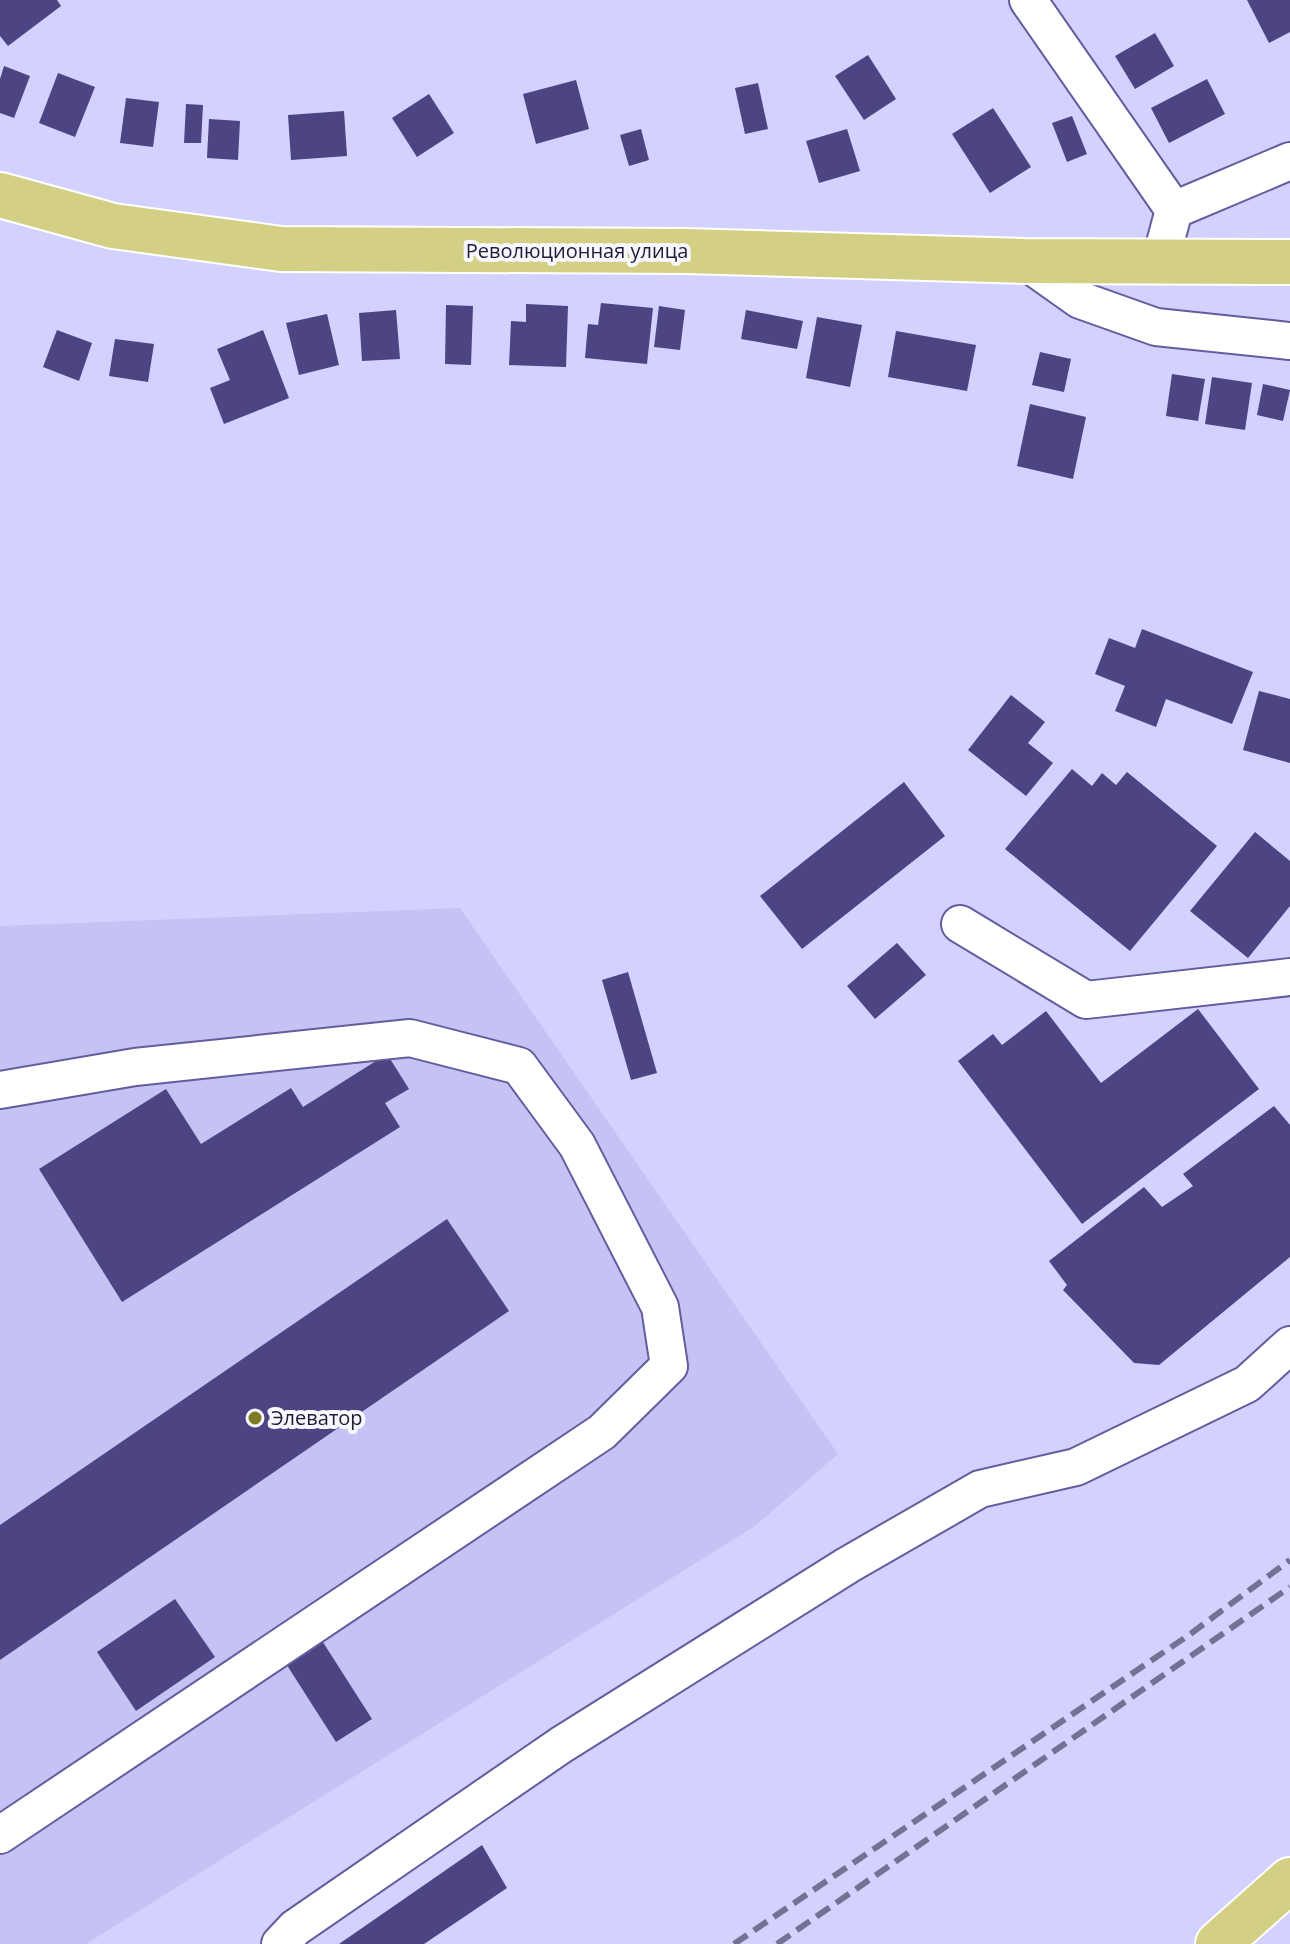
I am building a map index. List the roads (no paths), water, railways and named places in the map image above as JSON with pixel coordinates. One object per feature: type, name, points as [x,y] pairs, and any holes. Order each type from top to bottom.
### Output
[{"type":"main road","name":"Революционная улица","points":[[0,195],[113,226],[281,249],[686,251],[1025,261],[1290,262]]},
{"type":"main road","points":[[1218,1944],[1290,1880]]},
{"type":"street","points":[[1028,0],[1174,210],[1160,262]]},
{"type":"street","points":[[1174,210],[1290,161]]},
{"type":"street","points":[[1025,261],[1080,300],[1156,327],[1290,341]]},
{"type":"street","points":[[960,924],[1086,1000],[1290,977]]},
{"type":"street","points":[[0,1090],[135,1067],[410,1038],[519,1066],[577,1145],[660,1307],[669,1366],[602,1432],[0,1835]]},
{"type":"street","points":[[258,1944],[287,1936],[561,1745],[848,1565],[980,1489],[1076,1467],[1247,1384],[1290,1345]]},
{"type":"railway","points":[[734,1944],[1189,1635],[1290,1560]]},
{"type":"railway","points":[[777,1944],[1290,1587]]},
{"type":"place","name":"Элеватор","points":[[255,1418]]}]
